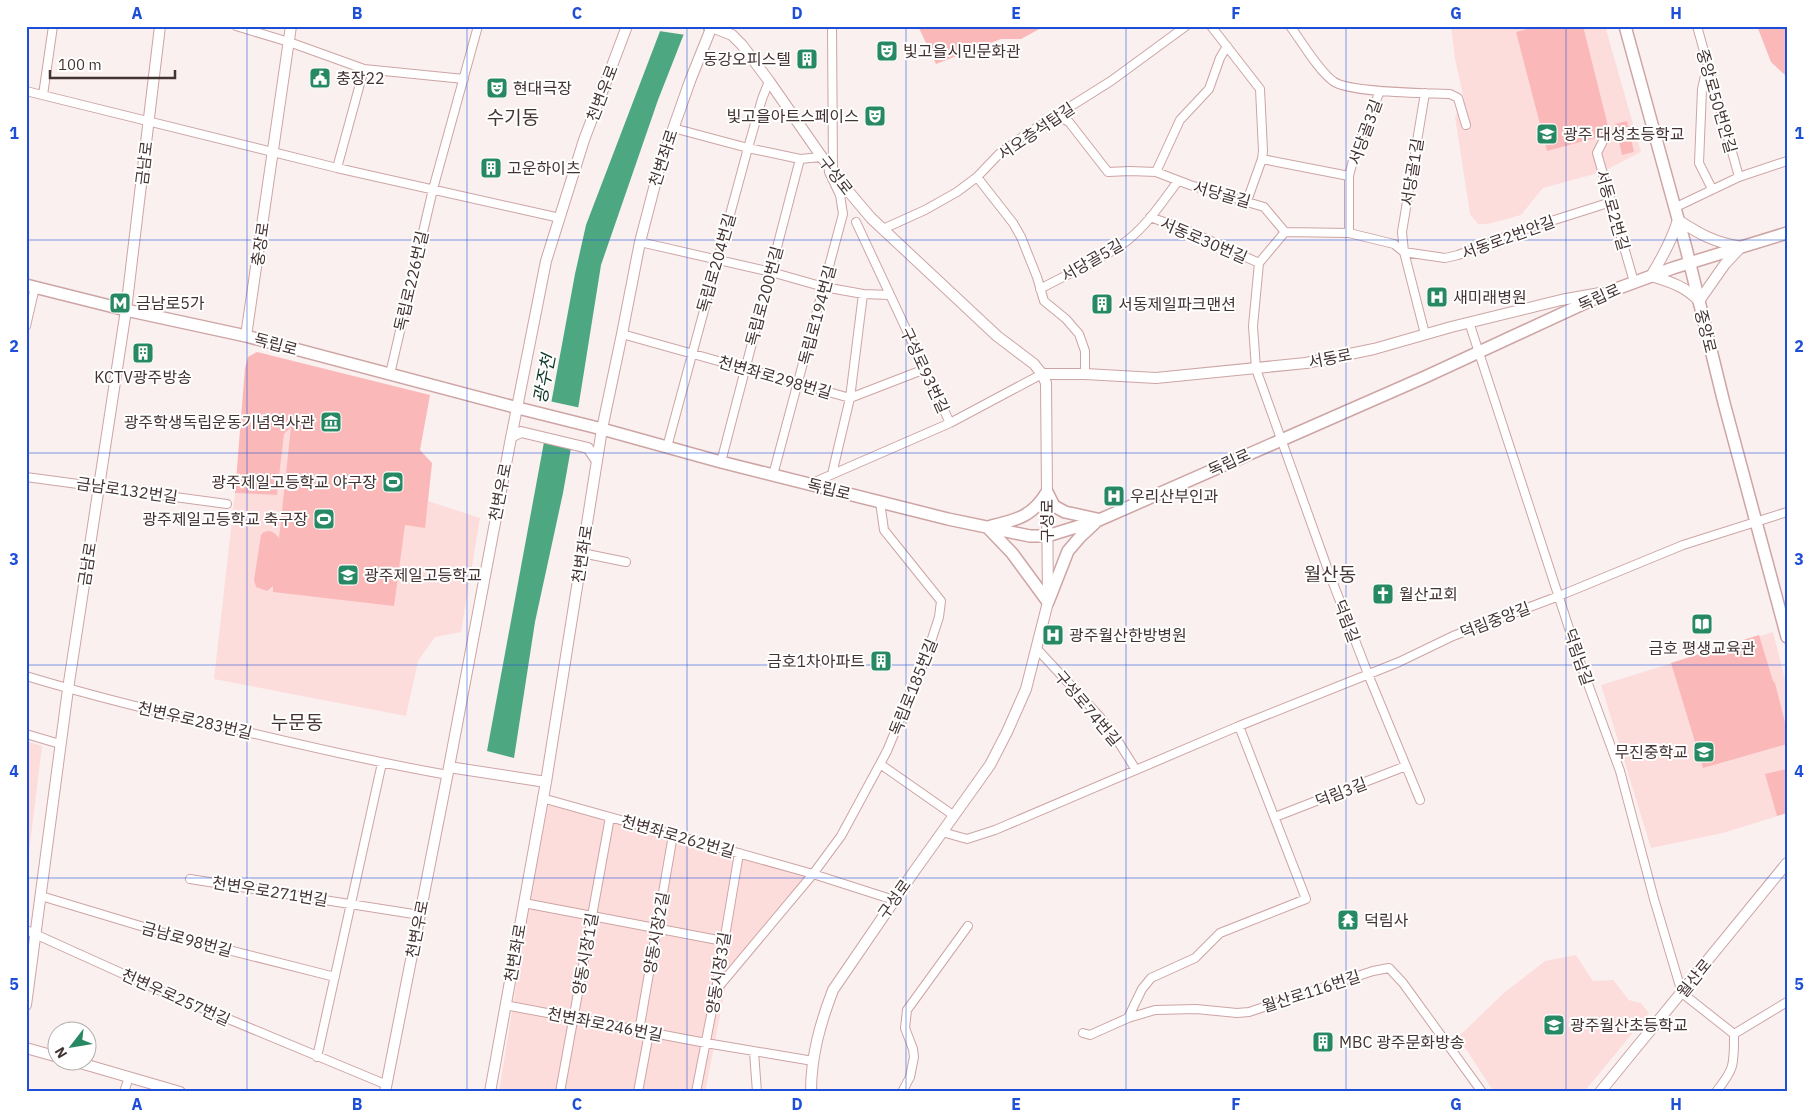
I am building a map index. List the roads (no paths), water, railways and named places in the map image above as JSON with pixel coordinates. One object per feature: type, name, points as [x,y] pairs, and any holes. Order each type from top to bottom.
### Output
[{"type":"main road","name":"중앙로","points":[[1625,26],[1690,263],[1755,522],[1783,611],[1787,637]]},
{"type":"main road","name":"독립로","points":[[30,286],[126,310],[246,336],[598,428],[720,462],[880,502],[1030,536],[1047,536],[1099,520],[1611,291],[1690,263],[1787,234]]},
{"type":"main road","points":[[1047,492],[1054,506],[1065,512],[1099,520]]},
{"type":"main road","points":[[987,527],[1018,520],[1040,505],[1047,492]]},
{"type":"main road","points":[[1048,602],[1068,551],[1099,520]]},
{"type":"main road","points":[[987,527],[1012,553],[1048,602]]},
{"type":"street","points":[[43,95],[53,26]]},
{"type":"street","name":"금남로","points":[[26,1005],[31,932],[41,896],[60,744],[126,310],[160,26]]},
{"type":"street","points":[[236,26],[289,42],[364,69],[464,79]]},
{"type":"street","name":"충장로","points":[[246,336],[291,26]]},
{"type":"street","name":"독립로226번길","points":[[390,374],[433,189],[478,26]]},
{"type":"street","name":"천변우로","points":[[386,1088],[449,771],[511,437],[521,409],[546,261],[584,140],[627,26]]},
{"type":"street","name":"구성로","points":[[711,26],[728,33],[737,40],[769,81],[821,157],[866,212],[997,336],[1034,364],[1042,374],[1046,384],[1048,602],[1026,689],[990,765],[953,815],[833,990],[819,1031],[813,1061],[811,1092]]},
{"type":"street","name":"천변좌로","points":[[490,1092],[546,782],[597,461],[598,428],[622,334],[640,242],[659,169],[711,26]]},
{"type":"street","points":[[832,26],[833,173]]},
{"type":"street","name":"서오층석탑길","points":[[883,229],[940,203],[977,177],[998,154],[1111,81],[1186,26]]},
{"type":"street","points":[[1211,26],[1260,89],[1262,159],[1247,201]]},
{"type":"street","points":[[1290,26],[1332,81],[1340,85],[1380,91],[1450,94],[1458,98],[1466,125]]},
{"type":"street","name":"중앙로50번안길","points":[[1697,26],[1738,177]]},
{"type":"street","points":[[1156,172],[1180,120],[1209,89],[1218,62],[1227,46]]},
{"type":"street","points":[[1707,66],[1702,89],[1699,163],[1712,189]]},
{"type":"street","points":[[337,168],[364,69]]},
{"type":"street","name":"독립로204번길","points":[[667,447],[748,148],[769,81]]},
{"type":"street","name":"서당골3길","points":[[1350,234],[1349,176],[1355,153],[1380,91]]},
{"type":"street","name":"금남로","points":[[26,92],[273,152]]},
{"type":"street","name":"서당골1길","points":[[1404,252],[1403,223],[1425,93]]},
{"type":"street","name":"서당골길","points":[[1056,115],[1069,122],[1108,172],[1156,172],[1178,181],[1247,201],[1264,207],[1284,232]]},
{"type":"street","points":[[673,128],[748,148],[800,159],[821,157]]},
{"type":"street","name":"서동로2번길","points":[[1604,139],[1597,153],[1634,282]]},
{"type":"street","points":[[273,152],[560,218]]},
{"type":"street","name":"독립로194번길","points":[[774,475],[843,214],[840,195],[821,157]]},
{"type":"street","name":"독립로200번길","points":[[720,462],[800,159]]},
{"type":"street","points":[[1262,159],[1349,176]]},
{"type":"street","points":[[1674,208],[1738,177],[1787,161]]},
{"type":"street","points":[[977,177],[1017,230],[1031,261],[1044,301],[1066,319],[1079,334],[1085,351],[1085,374]]},
{"type":"street","name":"서당골5길","points":[[1040,289],[1110,252],[1128,240],[1150,217],[1178,181]]},
{"type":"street","name":"서동로2번안길","points":[[1404,252],[1445,258],[1452,257],[1523,230],[1611,202]]},
{"type":"street","points":[[841,223],[856,222],[863,218],[866,212]]},
{"type":"street","name":"서동로30번길","points":[[1150,217],[1188,231],[1259,263]]},
{"type":"street","points":[[1678,220],[1699,234],[1719,243],[1742,247],[1725,264],[1698,301],[1690,291],[1651,276],[1667,249],[1678,220]]},
{"type":"street","name":"구성로93번길","points":[[856,222],[950,423],[1042,374]]},
{"type":"street","points":[[1284,232],[1350,234],[1394,244],[1404,252],[1425,334]]},
{"type":"street","name":"서동로30번길","points":[[1280,440],[1256,369],[1253,326],[1259,263],[1284,232]]},
{"type":"street","points":[[640,242],[771,272],[824,287],[863,294],[890,295]]},
{"type":"street","points":[[26,326],[30,286]]},
{"type":"street","name":"서동로","points":[[1042,374],[1085,374],[1156,378],[1306,363],[1351,355],[1469,322],[1561,300],[1611,291]]},
{"type":"street","points":[[832,474],[850,398],[863,294]]},
{"type":"street","name":"덕림남길","points":[[1469,322],[1581,665],[1620,771],[1682,993]]},
{"type":"street","name":"천변좌로298번길","points":[[622,334],[850,398],[925,369]]},
{"type":"street","points":[[810,484],[950,423]]},
{"type":"street","points":[[511,437],[521,432],[588,448],[597,461]]},
{"type":"street","name":"덕림길","points":[[1280,440],[1368,674],[1420,800]]},
{"type":"street","name":"금남로132번길","points":[[26,477],[227,504]]},
{"type":"street","name":"독립로185번길","points":[[716,990],[813,874],[841,836],[887,751],[940,617],[942,604],[938,597],[884,530],[880,502]]},
{"type":"street","name":"덕림중앙길","points":[[942,832],[967,839],[995,830],[1239,726],[1399,662],[1453,636],[1559,596],[1683,545],[1787,512]]},
{"type":"street","points":[[582,553],[626,562]]},
{"type":"street","name":"구성로74번길","points":[[1037,649],[1100,717],[1136,770]]},
{"type":"street","name":"천변우로283번길","points":[[26,676],[68,689],[207,723],[382,763],[449,771]]},
{"type":"street","points":[[1128,1018],[1142,989],[1151,978],[1195,958],[1220,933],[1306,899],[1239,726]]},
{"type":"street","points":[[26,734],[60,744]]},
{"type":"street","name":"천변우로271번길","points":[[335,977],[382,763]]},
{"type":"street","points":[[880,764],[953,815]]},
{"type":"street","name":"덕림3길","points":[[1275,818],[1406,766]]},
{"type":"street","points":[[449,771],[546,782]]},
{"type":"street","name":"천변좌로262번길","points":[[542,798],[813,874],[894,900]]},
{"type":"street","name":"양동시장1길","points":[[560,1092],[610,817]]},
{"type":"street","name":"양동시장2길","points":[[639,1031],[674,835]]},
{"type":"street","name":"양동시장3길","points":[[696,1092],[716,990],[739,853]]},
{"type":"street","name":"월산로","points":[[1600,1092],[1787,863]]},
{"type":"street","name":"천변우로271번길","points":[[190,879],[420,915]]},
{"type":"street","name":"금남로98번길","points":[[41,896],[177,937],[335,977]]},
{"type":"street","points":[[524,903],[723,941]]},
{"type":"street","points":[[902,1092],[910,1077],[914,1057],[905,1028],[906,1010],[968,926]]},
{"type":"street","name":"천변우로257번길","points":[[31,932],[161,991],[386,1088]]},
{"type":"street","name":"월산로116번길","points":[[1083,1034],[1090,1035],[1128,1018],[1155,1010],[1196,1009],[1243,1013],[1373,971],[1390,968],[1403,983],[1482,1092]]},
{"type":"street","points":[[317,1057],[335,977]]},
{"type":"street","points":[[1682,993],[1734,1034]]},
{"type":"street","points":[[1734,1034],[1787,1002]]},
{"type":"street","name":"천변좌로246번길","points":[[505,1005],[754,1052],[813,1061]]},
{"type":"street","points":[[638,1092],[650,1033]]},
{"type":"street","points":[[1716,1092],[1729,1075],[1732,1067],[1734,1034]]},
{"type":"street","points":[[26,1048],[48,1054]]},
{"type":"street","points":[[754,1052],[757,1092]]},
{"type":"street","points":[[98,1068],[180,1092]]},
{"type":"street","points":[[124,1092],[129,1077]]},
{"type":"place","name":"빛고을시민문화관","points":[[887,51]]},
{"type":"place","name":"동강오피스텔","points":[[807,59]]},
{"type":"place","name":"충장22","points":[[320,78]]},
{"type":"place","name":"현대극장","points":[[497,88]]},
{"type":"place","name":"빛고을아트스페이스","points":[[875,116]]},
{"type":"place","name":"광주 대성초등학교","points":[[1547,134]]},
{"type":"place","name":"고운하이츠","points":[[491,168]]},
{"type":"place","name":"새미래병원","points":[[1437,297]]},
{"type":"place","name":"금남로5가","points":[[120,303]]},
{"type":"place","name":"서동제일파크맨션","points":[[1102,304]]},
{"type":"place","name":"KCTV광주방송","points":[[143,353]]},
{"type":"place","name":"광주학생독립운동기념역사관","points":[[331,422]]},
{"type":"place","name":"광주제일고등학교 야구장","points":[[393,482]]},
{"type":"place","name":"우리산부인과","points":[[1114,496]]},
{"type":"place","name":"광주제일고등학교 축구장","points":[[324,519]]},
{"type":"place","name":"광주제일고등학교","points":[[348,575]]},
{"type":"place","name":"월산교회","points":[[1383,594]]},
{"type":"place","name":"금호 평생교육관","points":[[1702,624]]},
{"type":"place","name":"광주월산한방병원","points":[[1053,635]]},
{"type":"place","name":"금호1차아파트","points":[[881,661]]},
{"type":"place","name":"무진중학교","points":[[1704,752]]},
{"type":"place","name":"덕림사","points":[[1348,920]]},
{"type":"place","name":"광주월산초등학교","points":[[1554,1025]]},
{"type":"place","name":"MBC 광주문화방송","points":[[1323,1042]]},
{"type":"district","name":"수기동","points":[[513,117]]},
{"type":"district","name":"월산동","points":[[1330,574]]},
{"type":"district","name":"누문동","points":[[297,722]]},
{"type":"water label","name":"광주천","points":[[544,379]]}]
